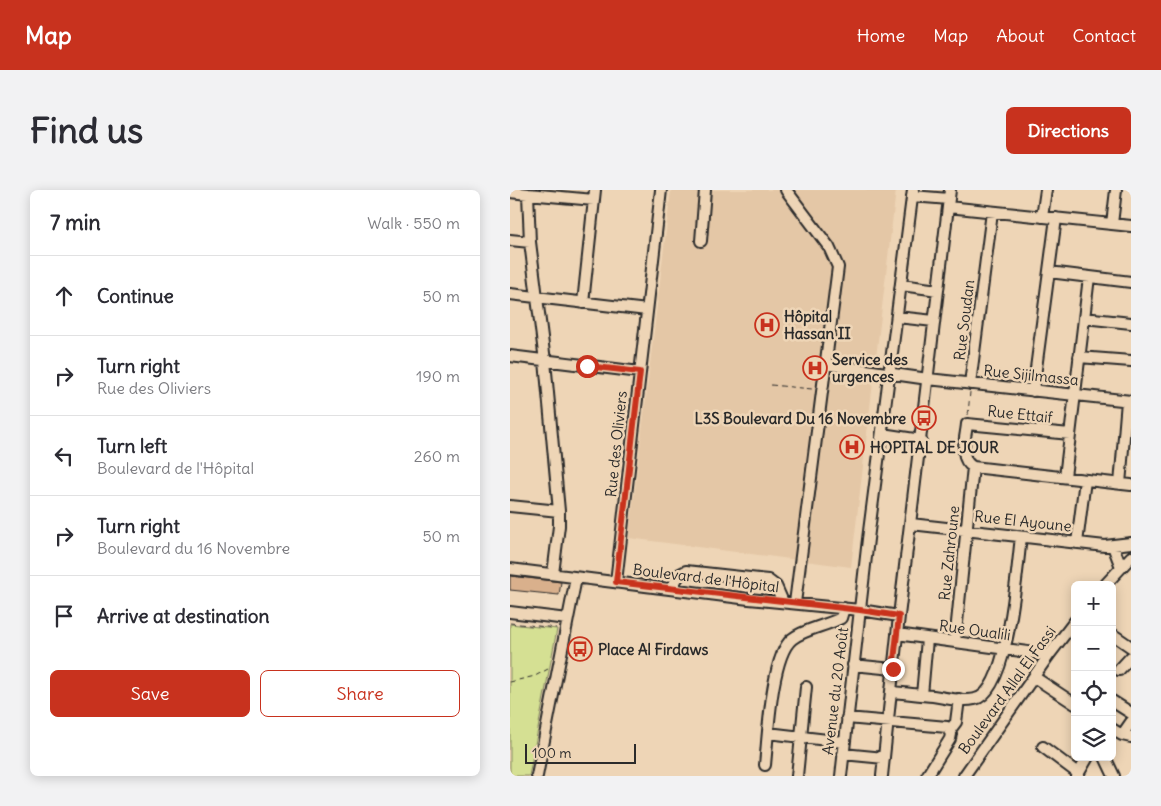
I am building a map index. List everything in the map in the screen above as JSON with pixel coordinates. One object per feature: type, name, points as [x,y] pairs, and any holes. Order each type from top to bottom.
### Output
[{"type":"street","name":"Rue des Oliviers","points":[[616,582],[661,190]]},
{"type":"street","points":[[701,241],[705,190]]},
{"type":"street","points":[[786,190],[829,247],[838,267],[795,603]]},
{"type":"street","points":[[1042,217],[1046,190]]},
{"type":"street","points":[[1112,224],[1116,190]]},
{"type":"street","points":[[510,192],[595,195],[583,303]]},
{"type":"street","points":[[913,193],[949,199],[992,212],[1131,226]]},
{"type":"street","name":"Avenue du 20 Août","points":[[841,776],[842,754],[913,193]]},
{"type":"street","points":[[528,194],[530,242],[545,361],[559,510],[559,526],[552,574]]},
{"type":"street","points":[[882,776],[899,616],[949,199]]},
{"type":"street","name":"Rue Soudan","points":[[970,384],[992,212]]},
{"type":"street","points":[[1033,391],[1056,218]]},
{"type":"street","points":[[510,240],[530,242]]},
{"type":"street","points":[[1049,272],[1131,282]]},
{"type":"street","points":[[1065,477],[1088,277]]},
{"type":"street","points":[[901,285],[938,290]]},
{"type":"street","points":[[510,294],[647,310]]},
{"type":"street","points":[[897,317],[934,321]]},
{"type":"street","points":[[1084,318],[1131,323]]},
{"type":"street","points":[[510,356],[640,372]]},
{"type":"street","points":[[1079,357],[1131,361]]},
{"type":"street","name":"Rue Sijilmassa","points":[[831,365],[928,379],[1129,401]]},
{"type":"street","points":[[1120,484],[1129,401]]},
{"type":"street","points":[[967,424],[964,455],[966,462],[973,467],[1131,485]]},
{"type":"street","name":"Rue Ettaif","points":[[967,424],[1070,434]]},
{"type":"street","points":[[882,434],[921,440]]},
{"type":"street","name":"Rue Zahroune","points":[[956,642],[973,467]]},
{"type":"street","points":[[1077,542],[1085,480]]},
{"type":"street","points":[[510,506],[559,510]]},
{"type":"street","name":"Rue El Ayoune","points":[[911,524],[1113,546],[1131,543]]},
{"type":"street","points":[[891,692],[959,699],[975,699],[982,696],[997,673],[1006,649],[1021,537]]},
{"type":"street","points":[[1113,546],[1121,567]]},
{"type":"street","points":[[1109,581],[1131,556]]},
{"type":"street","name":"Boulevard de l'Hôpital","points":[[510,569],[899,616]]},
{"type":"street","points":[[671,588],[680,574],[686,571],[768,580],[776,586],[783,602]]},
{"type":"street","points":[[537,776],[576,578]]},
{"type":"street","points":[[765,765],[774,677],[788,645],[791,640],[808,630],[828,625],[841,618],[844,608]]},
{"type":"street","points":[[510,612],[567,619]]},
{"type":"street","name":"Boulevard Allal El Fassi","points":[[964,776],[1071,626]]},
{"type":"street","name":"Rue Oualili","points":[[897,634],[1049,655]]},
{"type":"street","points":[[1116,637],[1131,647]]},
{"type":"street","points":[[922,695],[927,638]]},
{"type":"street","points":[[1120,670],[1131,657]]},
{"type":"street","points":[[853,665],[893,669]]},
{"type":"street","points":[[1034,677],[1071,701]]},
{"type":"street","points":[[797,776],[806,686]]},
{"type":"street","points":[[927,776],[950,738],[950,730],[956,722],[959,699]]},
{"type":"street","points":[[1116,704],[1131,713]]},
{"type":"street","points":[[847,718],[942,726],[950,730]]},
{"type":"street","points":[[1131,722],[1127,736],[1131,746]]},
{"type":"street","points":[[768,733],[844,742]]},
{"type":"street","points":[[1043,746],[1078,775],[1086,761]]},
{"type":"street","points":[[842,754],[884,758]]},
{"type":"street","points":[[1107,761],[1114,776]]},
{"type":"path","points":[[967,424],[970,384]]},
{"type":"path","points":[[771,385],[822,390]]},
{"type":"path","points":[[510,623],[560,629]]},
{"type":"path","points":[[510,682],[535,676],[552,666],[558,667]]},
{"type":"shaded area","name":"Hôpital Hassan II","points":[[671,190],[896,190],[851,567],[629,538]]},
{"type":"green space","points":[[510,624],[557,629],[529,776],[510,776]]},
{"type":"building","points":[[510,576],[561,582],[559,595],[510,590]]},
{"type":"place","name":"Hôpital Hassan II","points":[[767,325]]},
{"type":"place","name":"Service des urgences","points":[[815,368]]},
{"type":"place","name":"L3S Boulevard Du 16 Novembre","points":[[924,418]]},
{"type":"place","name":"HOPITAL DE JOUR","points":[[852,447]]},
{"type":"place","name":"Place Al Firdaws","points":[[580,649]]},
{"type":"route","points":[[587,366],[640,372],[616,582],[899,616],[893,669]]}]
